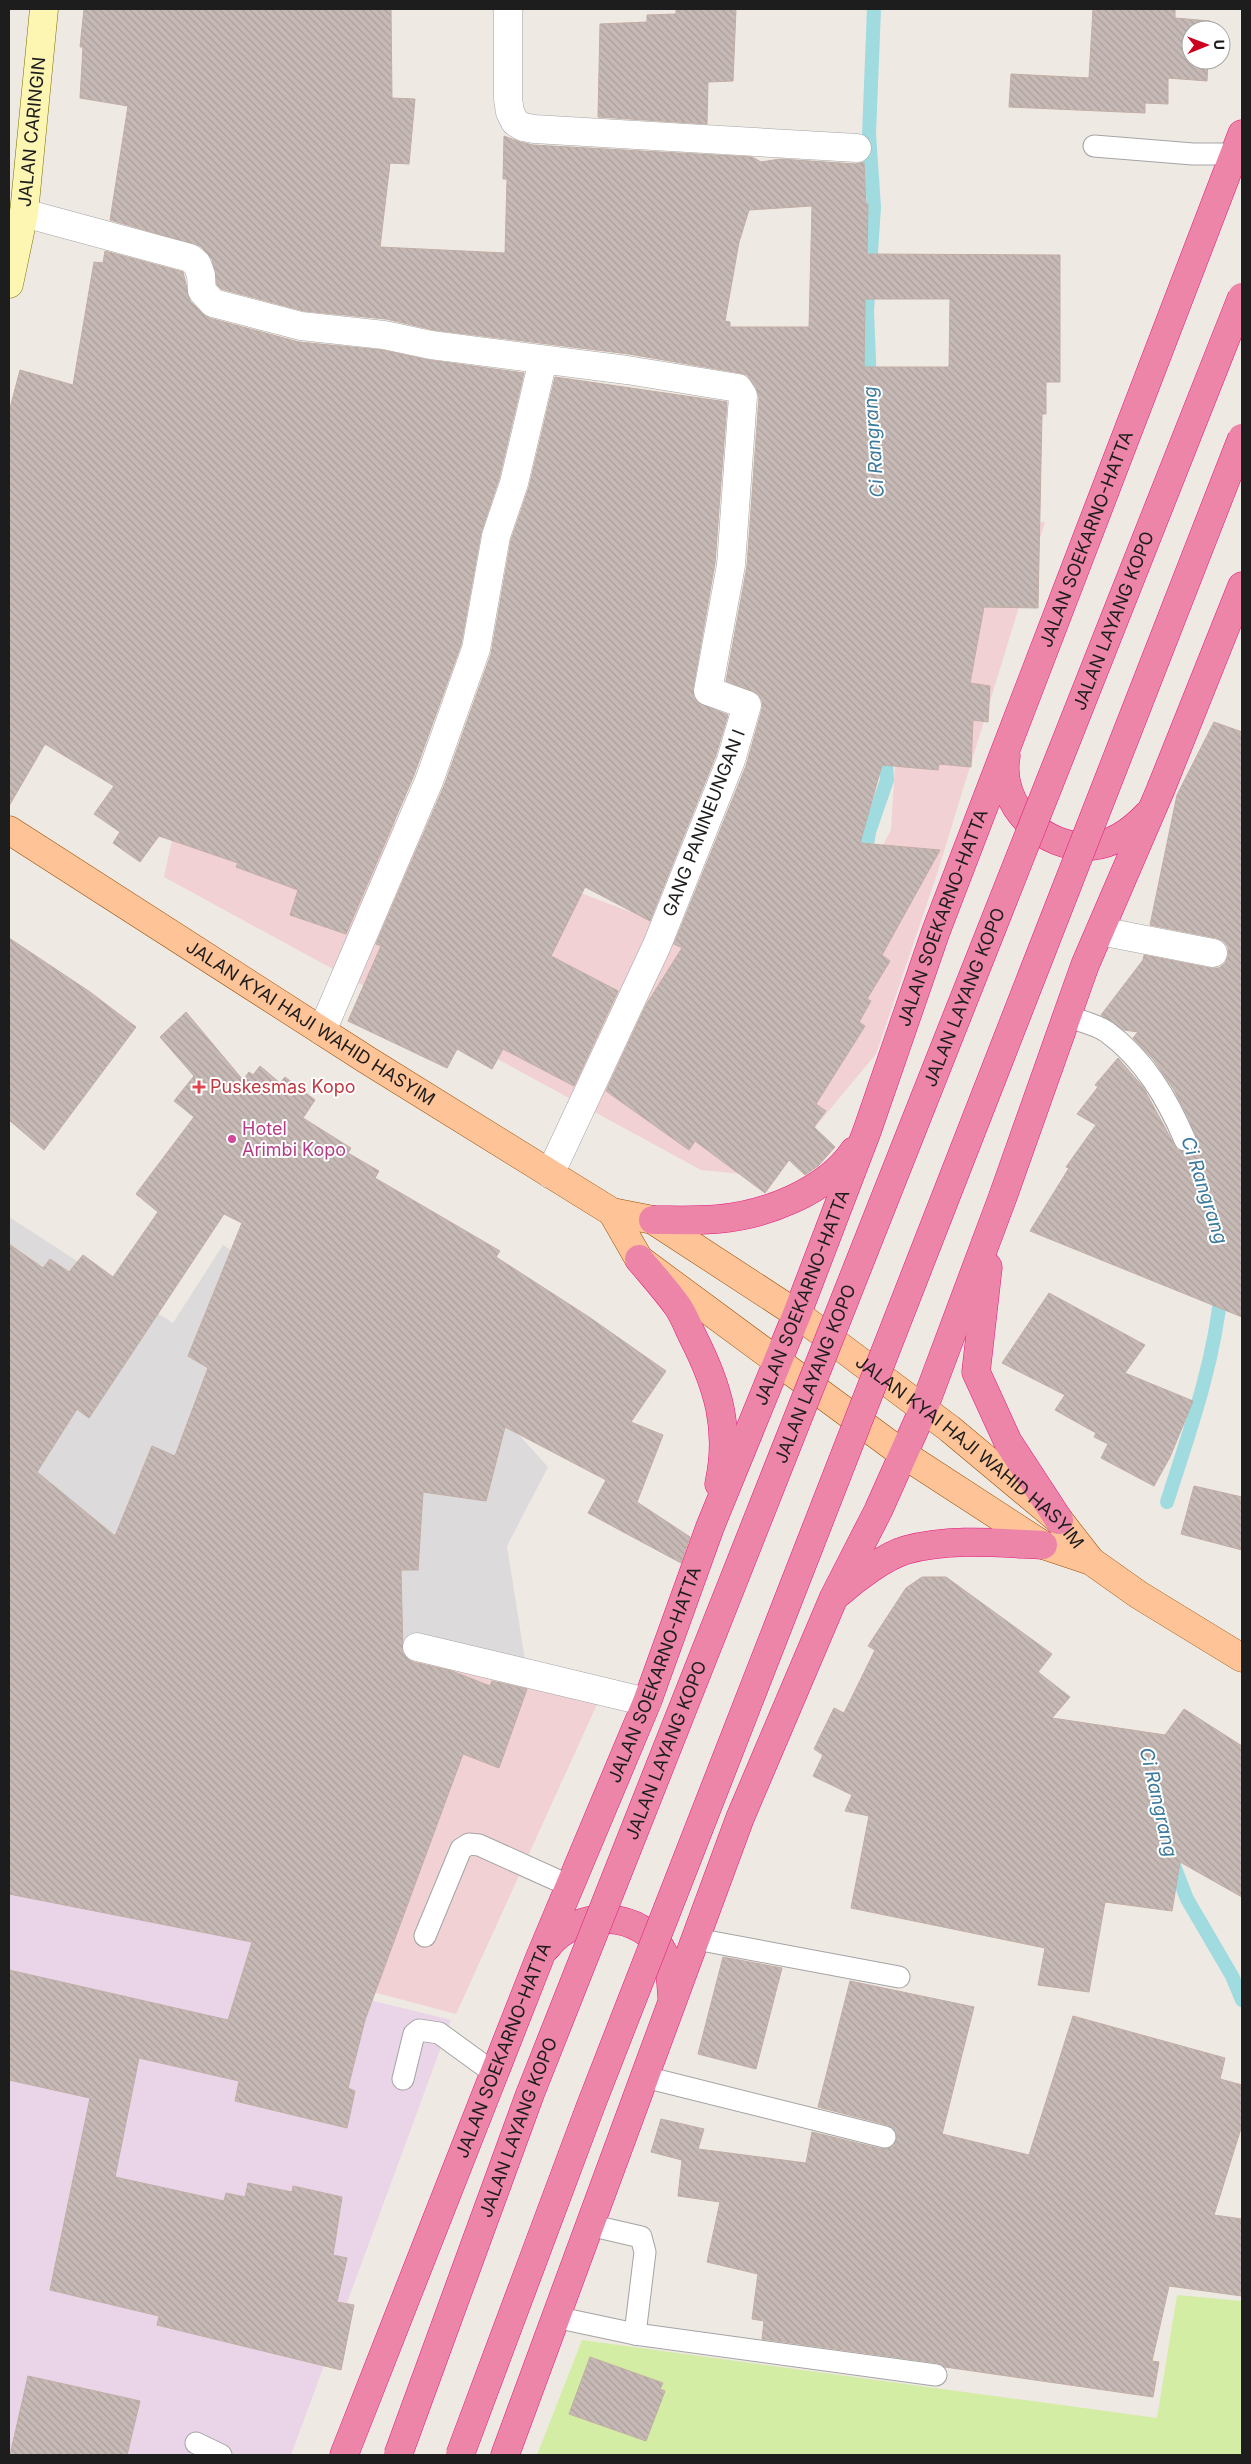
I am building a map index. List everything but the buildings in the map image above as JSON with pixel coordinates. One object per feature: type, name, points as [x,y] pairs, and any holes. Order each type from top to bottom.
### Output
[{"type":"highway","name":"JALAN SOEKARNO-HATTA","points":[[344,2455],[540,1957],[647,1702],[710,1527],[778,1362],[867,1131],[936,931],[1238,144]]},
{"type":"highway","name":"JALAN LAYANG KOPO","points":[[398,2455],[530,2094],[1242,297]]},
{"type":"highway","points":[[460,2455],[591,2105],[1242,438]]},
{"type":"highway","points":[[505,2455],[740,1818],[834,1597],[878,1511],[923,1410],[1002,1199],[1067,1016],[1242,586]]},
{"type":"highway","points":[[1008,742],[1004,764],[1007,787],[1016,808],[1030,825],[1050,839],[1071,846],[1094,846],[1115,840],[1135,828],[1150,811],[1160,791]]},
{"type":"highway","points":[[653,1220],[717,1219],[752,1214],[804,1193],[830,1176],[847,1161],[867,1131]]},
{"type":"highway","points":[[1002,1199],[988,1270],[976,1372],[1008,1442],[1058,1520]]},
{"type":"highway","points":[[639,1259],[678,1308],[704,1358],[717,1391],[723,1418],[723,1450],[721,1476],[710,1527]]},
{"type":"highway","points":[[834,1597],[864,1575],[904,1551],[939,1544],[975,1542],[1043,1545]]},
{"type":"highway","points":[[540,1957],[553,1939],[577,1923],[590,1919],[612,1918],[633,1924],[651,1937],[664,1955],[671,1975],[672,1998],[666,2018]]},
{"type":"main road","name":"JALAN CARINGIN","points":[[9,284],[24,213],[44,9]]},
{"type":"main road","name":"JALAN KYAI HAJI WAHID HASYIM","points":[[9,830],[322,1032],[550,1174],[612,1212],[653,1220],[797,1314],[950,1429],[1058,1520],[1091,1561],[1139,1595],[1242,1658]]},
{"type":"main road","name":"JALAN KYAI HAJI WAHID HASYIM","points":[[612,1212],[639,1259],[903,1454],[1043,1545],[1091,1561]]},
{"type":"street","points":[[508,9],[508,99],[515,122],[523,127],[574,132],[857,148]]},
{"type":"street","points":[[24,213],[190,258],[197,264],[201,275],[202,291],[207,298],[222,306],[301,326],[384,335],[431,345],[544,360],[514,483],[496,536],[474,655],[429,781],[322,1032]]},
{"type":"street","name":"GANG PANINEUNGAN I","points":[[544,360],[738,388],[743,396],[731,565],[708,691],[747,705],[732,760],[657,945],[550,1174]]},
{"type":"street","points":[[1100,931],[1213,953]]},
{"type":"street","points":[[417,1647],[647,1702]]},
{"type":"lane","points":[[1094,146],[1193,154],[1238,144]]},
{"type":"lane","points":[[1067,1016],[1106,1031],[1140,1065],[1159,1086],[1185,1140]]},
{"type":"lane","points":[[425,1936],[462,1849],[469,1844],[479,1845],[570,1886]]},
{"type":"lane","points":[[696,1940],[899,1977]]},
{"type":"lane","points":[[403,2080],[414,2034],[419,2030],[439,2033],[494,2073]]},
{"type":"lane","points":[[645,2077],[885,2138]]},
{"type":"lane","points":[[589,2225],[641,2237],[645,2252],[635,2334]]},
{"type":"lane","points":[[555,2318],[635,2334],[936,2375]]},
{"type":"lane","points":[[196,2443],[221,2455]]},
{"type":"shaded area","points":[[1045,522],[938,871],[876,1054],[802,1143],[761,1176],[701,1170],[164,877],[199,718],[316,788],[423,835],[523,871],[811,981],[891,830],[910,530]]},
{"type":"shaded area","points":[[9,1217],[173,1323],[223,1245],[437,1386],[520,1436],[548,1467],[507,1546],[527,1673],[351,1645],[178,1646],[9,1587]]},
{"type":"shaded area","points":[[9,1596],[169,1648],[314,1778],[268,1975],[451,2020],[291,2455],[9,2455]]},
{"type":"shaded area","points":[[357,1648],[599,1700],[456,2014],[279,1967]]},
{"type":"green space","points":[[1177,2295],[1242,2301],[1242,2455],[537,2455],[582,2340],[1157,2418]]},
{"type":"waterway","name":"Ci Rangrang","points":[[870,385],[867,311],[874,207],[869,134],[874,9]]},
{"type":"waterway","name":"Ci Rangrang","points":[[864,862],[869,832],[887,780],[885,747]]},
{"type":"waterway","name":"Ci Rangrang","points":[[1167,1502],[1207,1372],[1218,1318],[1221,1291]]},
{"type":"waterway","name":"Ci Rangrang","points":[[1171,1858],[1187,1899],[1232,1976],[1242,2000]]},
{"type":"place","name":"Puskesmas Kopo","points":[[199,1087]]},
{"type":"place","name":"Hotel Arimbi Kopo","points":[[232,1139]]}]
